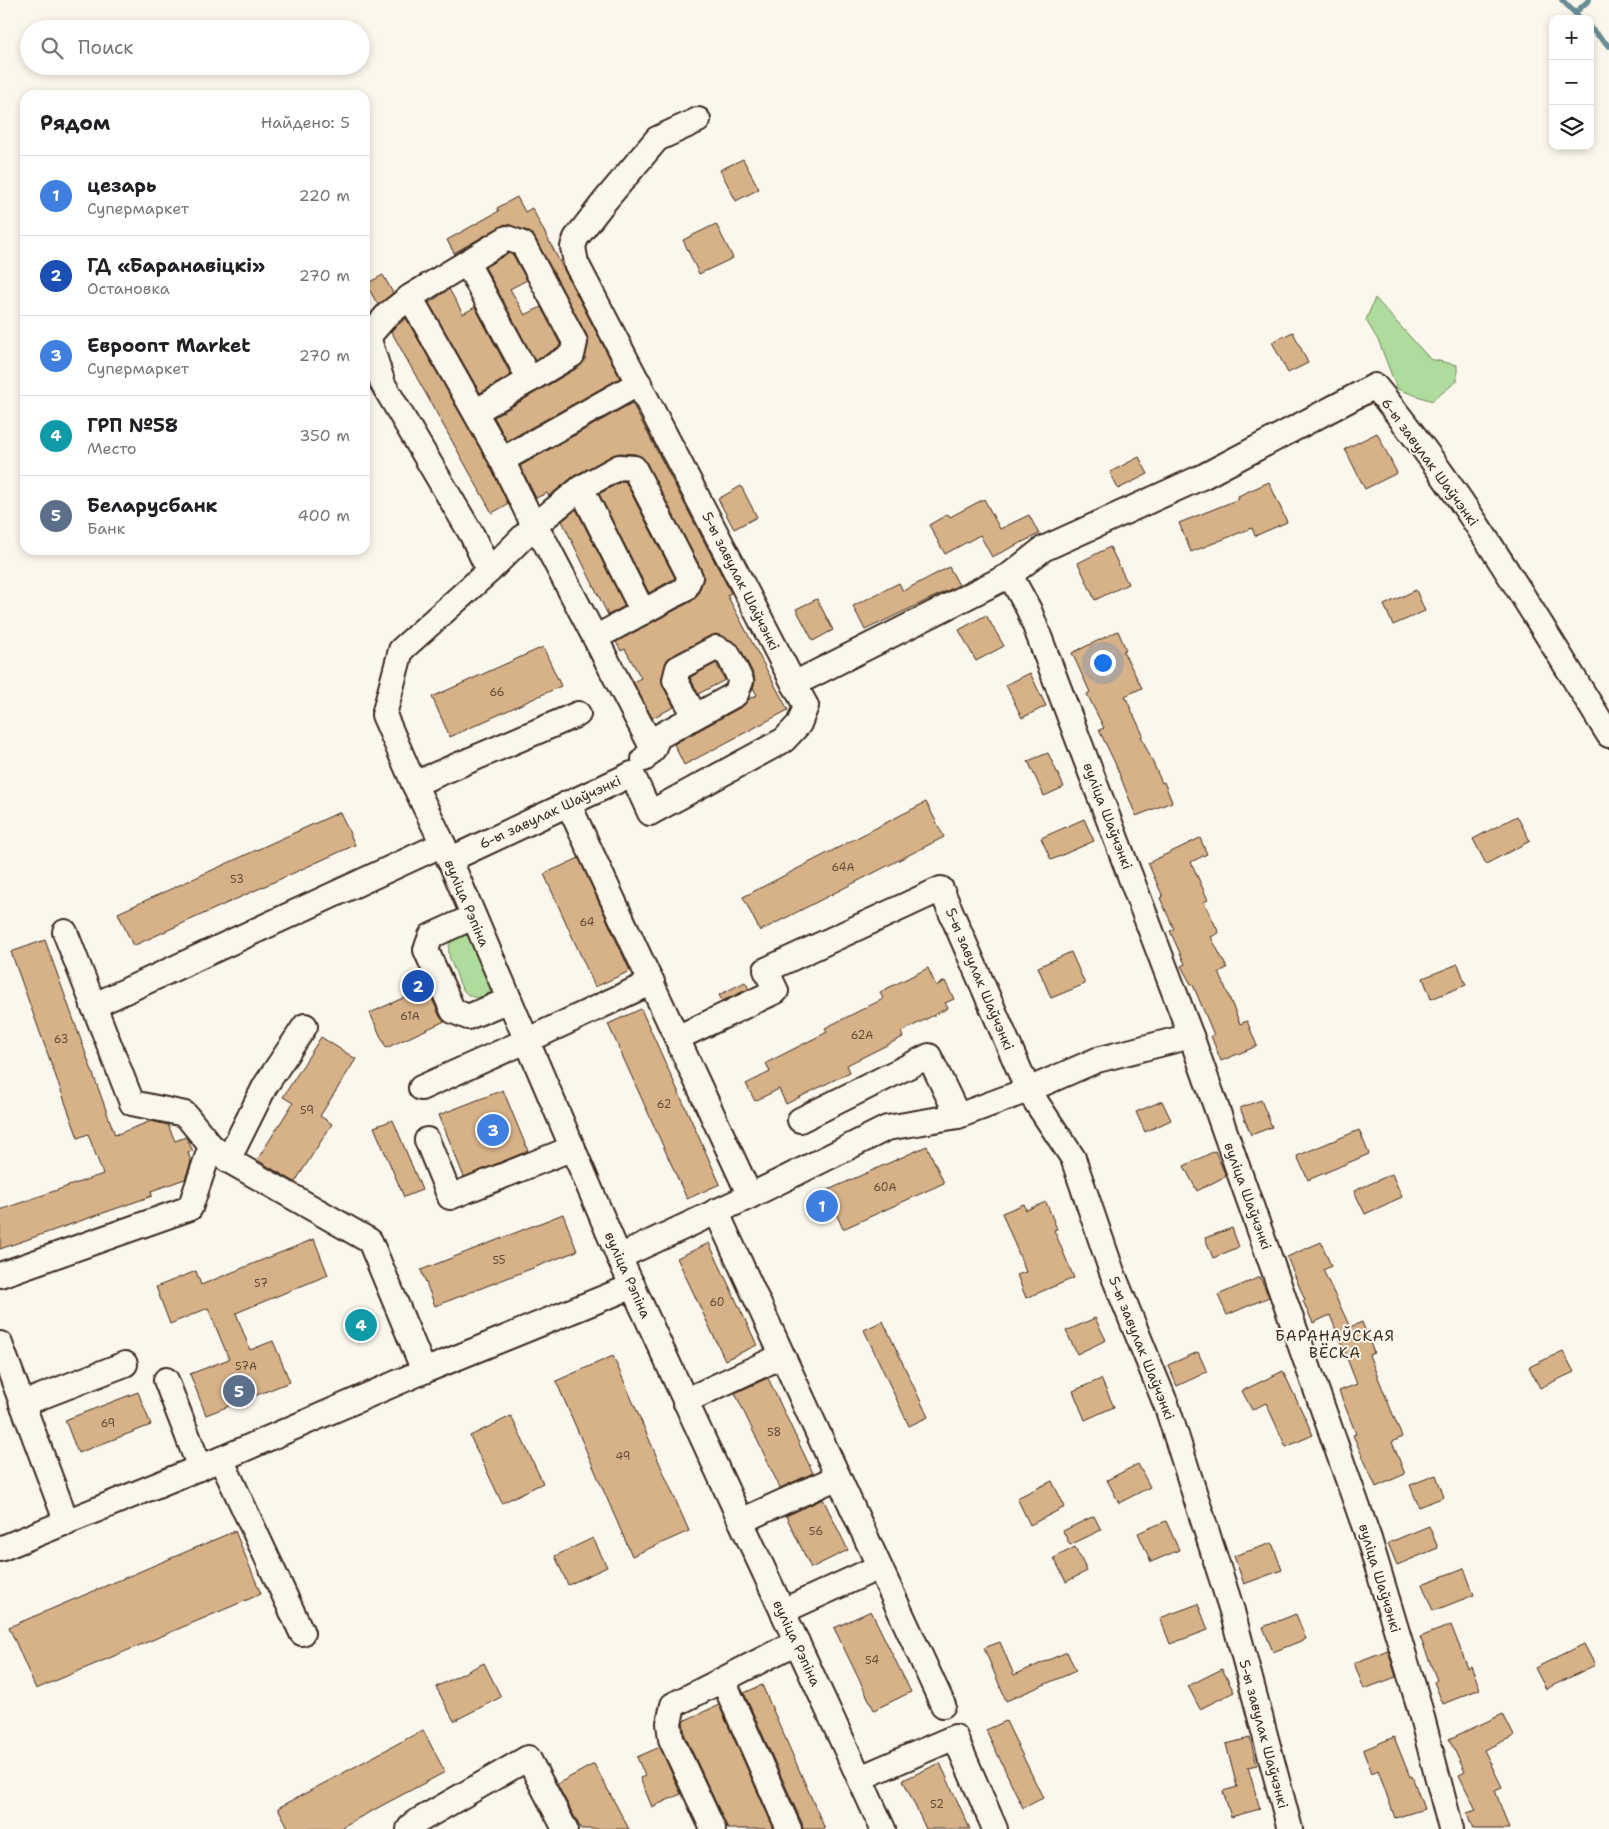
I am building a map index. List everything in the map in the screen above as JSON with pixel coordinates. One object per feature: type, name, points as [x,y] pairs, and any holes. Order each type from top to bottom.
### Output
[{"type":"street","name":"5-ы завулак Шаўчэнкі","points":[[698,120],[657,139],[604,202],[576,238],[573,247],[576,262],[794,684]]},
{"type":"street","points":[[370,335],[386,315],[410,297],[508,238],[523,244],[575,342],[572,355],[475,412]]},
{"type":"street","points":[[467,263],[530,380]]},
{"type":"street","points":[[410,297],[502,460],[534,526],[546,544],[653,749]]},
{"type":"street","points":[[370,343],[383,384],[472,535],[488,571],[534,526],[581,488],[619,467],[634,468],[690,577],[685,588],[595,638]]},
{"type":"street","points":[[502,460],[639,383]]},
{"type":"street","name":"6-ы завулак Шаўчэнкі","points":[[1010,575],[1043,549],[1204,476],[1375,386],[1405,423],[1503,564],[1609,735]]},
{"type":"street","points":[[581,488],[643,612]]},
{"type":"street","name":"вуліца Рэпіна","points":[[488,571],[401,650],[384,715],[446,852],[619,1257],[883,1829]]},
{"type":"street","points":[[794,684],[1010,575]]},
{"type":"street","name":"вуліца Шаўчэнкі","points":[[1010,575],[1029,610],[1040,637],[1191,1036],[1369,1539],[1418,1702],[1451,1829]]},
{"type":"street","name":"6-ы завулак Шаўчэнкі","points":[[93,1006],[446,852],[568,804],[632,774],[650,813],[784,740],[799,724],[806,706],[794,684]]},
{"type":"street","points":[[414,784],[578,714]]},
{"type":"street","points":[[632,774],[653,749],[658,737],[695,716]]},
{"type":"street","points":[[568,804],[750,1196]]},
{"type":"street","name":"5-ы завулак Шаўчэнкі","points":[[677,1038],[776,991],[766,970],[941,889],[1028,1090],[1073,1158],[1112,1272],[1167,1407],[1232,1611],[1290,1829]]},
{"type":"street","points":[[473,917],[431,936],[426,950],[453,1011],[468,1018],[509,1000]]},
{"type":"street","points":[[65,932],[132,1102],[184,1114],[220,1153],[370,1240],[424,1371]]},
{"type":"street","points":[[421,1088],[652,982]]},
{"type":"street","points":[[0,1275],[190,1208],[220,1153],[305,1026]]},
{"type":"street","points":[[619,1257],[750,1196],[887,1128],[958,1116],[1028,1090],[1097,1060],[1191,1036]]},
{"type":"street","points":[[800,1120],[929,1056],[958,1116]]},
{"type":"street","points":[[427,1140],[450,1197],[573,1148]]},
{"type":"street","points":[[716,1211],[943,1705]]},
{"type":"street","points":[[0,1549],[210,1464],[424,1371],[633,1286]]},
{"type":"street","points":[[0,1344],[67,1523]]},
{"type":"street","points":[[685,1401],[782,1356]]},
{"type":"street","points":[[22,1404],[125,1364]]},
{"type":"street","points":[[166,1380],[302,1633]]},
{"type":"street","points":[[741,1521],[838,1477]]},
{"type":"street","points":[[783,1611],[879,1567]]},
{"type":"street","points":[[713,1829],[671,1738],[669,1723],[673,1705],[797,1642]]},
{"type":"street","points":[[724,1680],[789,1829]]},
{"type":"street","points":[[860,1778],[955,1737],[995,1829]]},
{"type":"street","points":[[409,1829],[413,1824],[528,1758],[564,1829]]},
{"type":"green space","points":[[1375,298],[1430,359],[1457,365],[1457,381],[1432,401],[1397,389],[1379,342],[1366,320]]},
{"type":"green space","points":[[463,935],[472,936],[494,987],[484,996],[472,997],[464,991],[451,962],[449,946],[456,937]]},
{"type":"building","points":[[743,159],[759,189],[736,201],[720,170]]},
{"type":"building","points":[[517,197],[525,212],[532,208],[620,378],[507,441],[494,417],[579,367],[585,358],[588,345],[587,336],[535,238],[528,231],[505,224],[454,253],[447,240],[499,211],[497,208]]},
{"type":"building","points":[[716,224],[733,258],[699,274],[683,240]]},
{"type":"building","points":[[508,253],[513,255],[527,280],[510,289],[525,315],[541,307],[560,344],[560,346],[535,361],[485,267]]},
{"type":"building","points":[[383,275],[393,293],[378,305],[370,291],[370,282]]},
{"type":"building","points":[[449,289],[463,314],[475,307],[511,375],[480,393],[429,303]]},
{"type":"building","points":[[406,318],[490,466],[508,504],[492,513],[391,331]]},
{"type":"building","points":[[1293,332],[1308,363],[1288,373],[1272,342]]},
{"type":"building","points":[[632,403],[731,593],[727,595],[788,710],[684,765],[674,744],[743,706],[749,699],[757,695],[753,688],[754,675],[740,648],[734,642],[716,634],[667,660],[662,677],[663,686],[674,707],[652,718],[633,682],[641,678],[625,649],[621,651],[616,642],[692,601],[698,594],[704,577],[646,462],[642,457],[635,454],[620,453],[613,455],[574,476],[549,496],[547,493],[536,498],[520,466]]},
{"type":"building","points":[[1377,433],[1397,473],[1365,489],[1345,449]]},
{"type":"building","points":[[1139,457],[1148,474],[1118,489],[1110,472]]},
{"type":"building","points":[[625,481],[675,578],[649,593],[599,494]]},
{"type":"building","points":[[1269,482],[1287,522],[1255,536],[1252,528],[1191,552],[1179,523],[1239,499],[1238,496]]},
{"type":"building","points":[[741,486],[757,517],[734,529],[718,499]]},
{"type":"building","points":[[984,499],[1000,529],[1029,515],[1039,534],[992,557],[980,535],[945,554],[929,525],[948,514],[950,517]]},
{"type":"building","points":[[576,509],[625,606],[608,615],[562,521]]},
{"type":"building","points":[[1110,547],[1128,584],[1095,600],[1078,563]]},
{"type":"building","points":[[949,567],[959,585],[865,630],[853,606],[899,583],[903,591]]},
{"type":"building","points":[[1416,590],[1425,611],[1393,625],[1384,605]]},
{"type":"building","points":[[817,599],[833,630],[813,641],[796,609]]},
{"type":"building","points":[[986,615],[1004,646],[976,661],[959,630]]},
{"type":"building","points":[[1118,631],[1126,650],[1123,651],[1142,688],[1125,696],[1143,735],[1141,736],[1172,802],[1136,816],[1115,763],[1099,730],[1104,728],[1087,694],[1090,692],[1072,653]]},
{"type":"building","points":[[543,647],[561,686],[450,737],[432,697]]},
{"type":"building","points":[[716,663],[725,680],[698,694],[690,677]]},
{"type":"building","points":[[1030,673],[1046,706],[1022,718],[1006,685]]},
{"type":"building","points":[[1048,753],[1064,787],[1044,796],[1028,761]]},
{"type":"building","points":[[926,802],[944,837],[760,931],[743,897]]},
{"type":"building","points":[[340,812],[355,845],[133,946],[118,913]]},
{"type":"building","points":[[1517,816],[1530,841],[1486,864],[1473,839]]},
{"type":"building","points":[[1084,819],[1094,841],[1051,860],[1041,838]]},
{"type":"building","points":[[1200,838],[1207,854],[1191,862],[1208,900],[1204,902],[1219,933],[1211,937],[1227,968],[1219,972],[1240,1024],[1247,1021],[1257,1046],[1221,1061],[1211,1036],[1214,1035],[1193,985],[1181,966],[1185,964],[1170,931],[1174,929],[1160,898],[1163,897],[1148,863]]},
{"type":"building","points":[[579,858],[630,971],[595,987],[544,874]]},
{"type":"building","points":[[45,940],[115,1135],[151,1121],[168,1125],[175,1141],[186,1137],[193,1151],[188,1152],[191,1162],[185,1179],[151,1191],[152,1196],[0,1249],[0,1210],[103,1174],[88,1134],[78,1138],[11,952]]},
{"type":"building","points":[[1071,952],[1085,984],[1051,998],[1038,967]]},
{"type":"building","points":[[1458,964],[1466,985],[1431,999],[1423,978]]},
{"type":"building","points":[[928,968],[936,986],[945,981],[954,999],[945,1003],[948,1008],[901,1032],[903,1037],[847,1065],[850,1072],[786,1104],[779,1089],[755,1101],[746,1084],[770,1072],[766,1063],[827,1032],[825,1028],[883,999],[880,992]]},
{"type":"building","points":[[745,982],[749,989],[722,1001],[719,995]]},
{"type":"building","points":[[427,987],[440,1017],[445,1021],[386,1048],[370,1013]]},
{"type":"building","points":[[641,1009],[720,1184],[687,1199],[608,1024]]},
{"type":"building","points":[[321,1037],[356,1059],[320,1116],[332,1124],[295,1182],[257,1160],[293,1103],[283,1097]]},
{"type":"building","points":[[503,1090],[528,1151],[464,1177],[439,1115]]},
{"type":"building","points":[[1261,1100],[1272,1127],[1251,1135],[1240,1108]]},
{"type":"building","points":[[1162,1101],[1171,1120],[1145,1132],[1136,1112]]},
{"type":"building","points":[[393,1120],[422,1190],[404,1197],[374,1127]]},
{"type":"building","points":[[1359,1130],[1369,1154],[1308,1180],[1297,1156]]},
{"type":"building","points":[[927,1146],[944,1183],[843,1229],[826,1191]]},
{"type":"building","points":[[1215,1151],[1226,1176],[1197,1191],[1184,1166]]},
{"type":"building","points":[[1392,1174],[1402,1197],[1365,1214],[1354,1191]]},
{"type":"building","points":[[1046,1202],[1057,1229],[1054,1230],[1074,1278],[1026,1298],[1017,1275],[1026,1272],[1002,1213],[1024,1204],[1026,1210]]},
{"type":"building","points":[[563,1214],[577,1251],[435,1306],[421,1270]]},
{"type":"building","points":[[1232,1228],[1239,1247],[1213,1258],[1205,1238]]},
{"type":"building","points":[[314,1239],[328,1275],[236,1313],[250,1350],[273,1341],[290,1382],[206,1415],[190,1374],[229,1359],[208,1308],[170,1324],[156,1287],[196,1271],[201,1285]]},
{"type":"building","points":[[1321,1242],[1331,1266],[1323,1270],[1350,1327],[1362,1322],[1374,1353],[1369,1355],[1402,1437],[1392,1442],[1405,1474],[1376,1487],[1353,1435],[1356,1434],[1339,1391],[1357,1384],[1330,1315],[1313,1323],[1287,1257]]},
{"type":"building","points":[[709,1243],[757,1345],[725,1360],[677,1258]]},
{"type":"building","points":[[1260,1277],[1269,1297],[1227,1315],[1218,1295]]},
{"type":"building","points":[[367,1310],[376,1331],[354,1340],[346,1319]]},
{"type":"building","points":[[1095,1318],[1106,1340],[1077,1354],[1066,1331]]},
{"type":"building","points":[[883,1321],[928,1417],[909,1426],[864,1330]]},
{"type":"building","points":[[1563,1351],[1574,1372],[1540,1388],[1529,1367]]},
{"type":"building","points":[[1198,1352],[1207,1372],[1177,1386],[1168,1365]]},
{"type":"building","points":[[613,1356],[689,1531],[632,1556],[556,1381]]},
{"type":"building","points":[[1283,1371],[1313,1435],[1286,1447],[1266,1403],[1252,1410],[1242,1391]]},
{"type":"building","points":[[768,1378],[813,1473],[780,1488],[735,1393]]},
{"type":"building","points":[[1101,1379],[1114,1407],[1085,1420],[1073,1391]]},
{"type":"building","points":[[138,1392],[151,1425],[78,1453],[65,1420]]},
{"type":"building","points":[[511,1416],[543,1483],[502,1503],[470,1436]]},
{"type":"building","points":[[1138,1464],[1150,1487],[1119,1503],[1107,1480]]},
{"type":"building","points":[[1436,1475],[1444,1497],[1419,1507],[1410,1485]]},
{"type":"building","points":[[1052,1481],[1065,1507],[1030,1525],[1017,1498]]},
{"type":"building","points":[[823,1499],[848,1550],[811,1568],[786,1516]]},
{"type":"building","points":[[1094,1516],[1101,1530],[1070,1545],[1063,1531]]},
{"type":"building","points":[[1166,1521],[1179,1550],[1151,1562],[1138,1533]]},
{"type":"building","points":[[1429,1526],[1438,1548],[1397,1565],[1388,1543]]},
{"type":"building","points":[[235,1531],[261,1594],[36,1689],[9,1627]]},
{"type":"building","points":[[593,1538],[607,1567],[568,1585],[555,1556]]},
{"type":"building","points":[[1272,1543],[1282,1570],[1244,1584],[1234,1556]]},
{"type":"building","points":[[1075,1547],[1087,1571],[1066,1582],[1054,1558]]},
{"type":"building","points":[[1464,1568],[1474,1595],[1433,1611],[1422,1584]]},
{"type":"building","points":[[1198,1604],[1208,1630],[1170,1644],[1160,1618]]},
{"type":"building","points":[[871,1611],[911,1692],[874,1710],[834,1628]]},
{"type":"building","points":[[1296,1614],[1306,1639],[1273,1652],[1263,1627]]},
{"type":"building","points":[[1451,1625],[1468,1668],[1471,1666],[1480,1689],[1443,1704],[1434,1682],[1437,1680],[1420,1637]]},
{"type":"building","points":[[1000,1642],[1014,1675],[1067,1652],[1076,1671],[1006,1701],[984,1648]]},
{"type":"building","points":[[1584,1644],[1595,1665],[1546,1689],[1535,1668]]},
{"type":"building","points":[[1388,1650],[1396,1677],[1364,1689],[1354,1663]]},
{"type":"building","points":[[484,1663],[501,1697],[454,1721],[436,1687]]},
{"type":"building","points":[[1222,1669],[1234,1692],[1200,1709],[1188,1686]]},
{"type":"building","points":[[762,1685],[825,1829],[803,1829],[744,1693]]},
{"type":"building","points":[[719,1705],[774,1829],[728,1829],[685,1736],[683,1721]]},
{"type":"building","points":[[1503,1714],[1514,1736],[1484,1750],[1502,1787],[1495,1790],[1509,1829],[1473,1829],[1467,1813],[1476,1810],[1459,1775],[1465,1772],[1449,1739]]},
{"type":"building","points":[[1006,1721],[1043,1798],[1023,1808],[986,1730]]},
{"type":"building","points":[[423,1730],[445,1772],[338,1829],[289,1829],[278,1808]]},
{"type":"building","points":[[1394,1737],[1410,1777],[1412,1776],[1424,1809],[1395,1818],[1378,1770],[1372,1773],[1363,1750]]},
{"type":"building","points":[[1250,1738],[1257,1765],[1248,1767],[1260,1809],[1231,1817],[1223,1791],[1237,1787],[1226,1744]]},
{"type":"building","points":[[660,1747],[681,1794],[652,1807],[640,1778],[645,1776],[637,1757]]},
{"type":"building","points":[[940,1763],[970,1829],[926,1829],[903,1780]]},
{"type":"building","points":[[594,1764],[629,1829],[581,1829],[557,1784]]},
{"type":"waterway","points":[[1562,0],[1577,15]]},
{"type":"waterway","points":[[1575,13],[1589,0]]},
{"type":"waterway","points":[[1594,32],[1609,46]]},
{"type":"place","name":"ГД «Баранавіцкі»","points":[[418,986]]},
{"type":"place","name":"Евроопт Market","points":[[493,1130]]},
{"type":"place","name":"цезарь","points":[[822,1206]]},
{"type":"place","name":"ГРП №58","points":[[361,1325]]},
{"type":"place","name":"Беларусбанк","points":[[239,1391]]},
{"type":"district","name":"БАРАНАЎСКАЯ ВЁСКА","points":[[1335,1344]]}]
